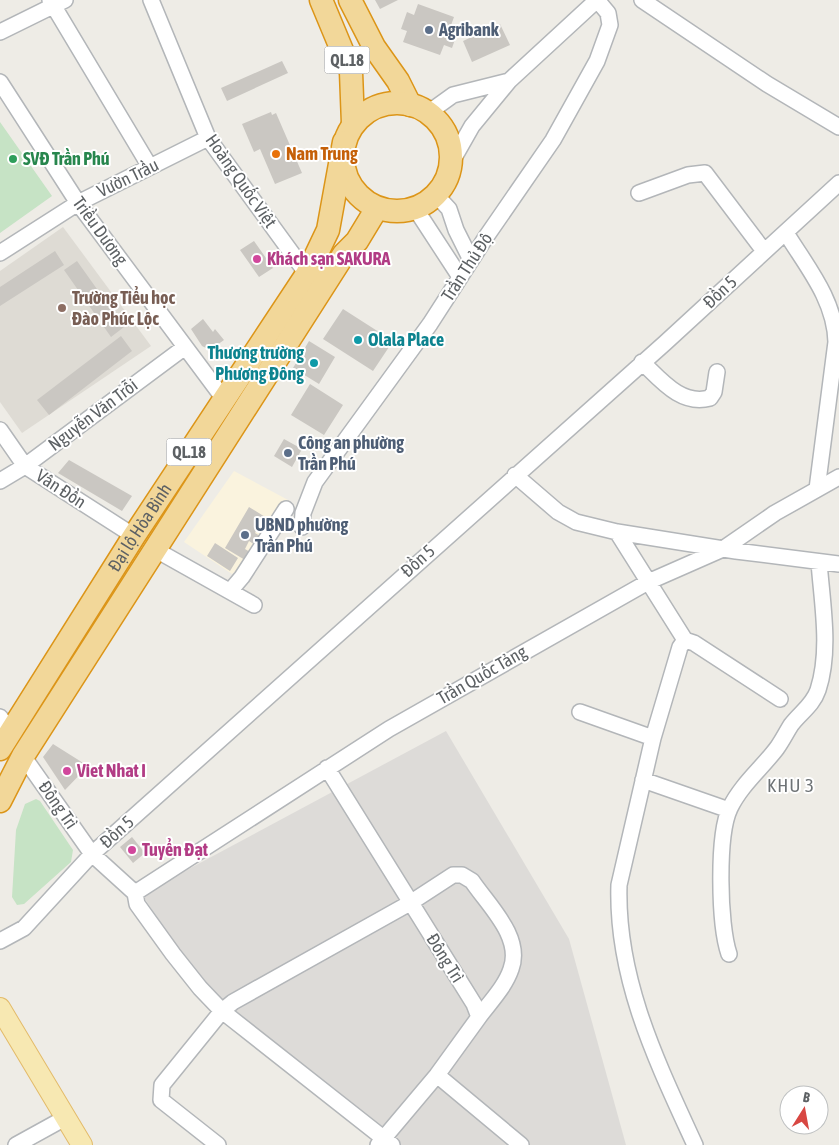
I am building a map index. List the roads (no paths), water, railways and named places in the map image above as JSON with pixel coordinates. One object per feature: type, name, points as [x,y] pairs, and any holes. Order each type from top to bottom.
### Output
[{"type":"highway","name":"Đại lộ Hòa Bình","points":[[4,733],[307,274],[328,230],[349,133],[351,72],[321,0]]},
{"type":"highway","name":"QL.18","points":[[350,0],[374,47],[398,81],[419,109],[439,123],[446,135],[451,163]]},
{"type":"highway","points":[[349,133],[368,111],[382,105],[396,103],[419,109]]},
{"type":"highway","name":"QL.18","points":[[349,133],[342,162],[348,181],[360,197],[376,208]]},
{"type":"highway","points":[[376,208],[396,212],[415,208],[436,194],[446,180],[451,163]]},
{"type":"highway","name":"Đại lộ Hòa Bình","points":[[0,801],[24,756],[344,254],[357,241],[376,208]]},
{"type":"highway","points":[[223,401],[241,416]]},
{"type":"highway","points":[[134,536],[156,550]]},
{"type":"highway","points":[[4,733],[24,756]]},
{"type":"main road","points":[[0,1008],[82,1145]]},
{"type":"street","name":"Hoàng Quốc Việt","points":[[151,0],[208,138],[307,274]]},
{"type":"street","points":[[451,163],[472,126],[509,82],[597,0]]},
{"type":"street","name":"Trần Thủ Độ","points":[[302,527],[303,513],[315,482],[430,324],[553,140],[597,62],[610,25],[608,13],[597,0]]},
{"type":"street","points":[[642,0],[767,84],[839,127]]},
{"type":"street","points":[[0,32],[56,2],[150,167]]},
{"type":"street","name":"Triều Dương","points":[[0,82],[78,203],[223,401]]},
{"type":"street","points":[[419,109],[454,95],[509,82]]},
{"type":"street","name":"Vườn Trầu","points":[[0,253],[78,203],[208,138]]},
{"type":"street","points":[[640,193],[688,174],[705,173],[764,251]]},
{"type":"street","name":"Đồn 5","points":[[0,941],[24,928],[92,854],[786,233],[839,183]]},
{"type":"street","points":[[436,194],[449,209],[456,230],[471,260]]},
{"type":"street","points":[[415,208],[460,277]]},
{"type":"street","points":[[786,233],[826,298],[835,324],[836,342],[817,488]]},
{"type":"street","name":"Nguyễn Văn Trỗi","points":[[0,481],[25,466],[185,347]]},
{"type":"street","points":[[642,362],[675,392],[702,400],[710,398],[714,392],[716,372]]},
{"type":"street","name":"Vân Đồn","points":[[0,430],[25,466],[134,536]]},
{"type":"street","points":[[515,475],[566,518],[617,532],[723,549],[839,564]]},
{"type":"street","name":"Trần Quốc Tảng","points":[[135,893],[327,768],[442,698],[648,582],[723,549],[775,513],[839,477]]},
{"type":"street","points":[[231,590],[242,577],[286,509]]},
{"type":"street","points":[[617,532],[685,640],[694,643],[780,699]]},
{"type":"street","points":[[156,550],[231,590],[254,605]]},
{"type":"street","points":[[729,954],[724,940],[721,873],[724,834],[729,810],[738,793],[778,747],[791,725],[812,703],[818,691],[825,651],[819,562]]},
{"type":"street","points":[[685,640],[680,647],[653,738],[619,885],[623,946],[628,974],[644,1032],[695,1145]]},
{"type":"street","points":[[580,712],[653,738]]},
{"type":"street","name":"Đông Trì","points":[[24,756],[92,854],[135,893]]},
{"type":"street","name":"Đông Trì","points":[[327,768],[474,1004],[479,1017]]},
{"type":"street","points":[[643,780],[729,810]]},
{"type":"street","points":[[135,893],[138,904],[173,954],[200,988],[222,1011],[384,1143],[504,984],[512,968],[511,939],[502,922],[472,881],[462,875],[453,875],[410,903],[233,1002],[222,1011],[162,1085],[160,1092],[161,1100],[218,1145]]},
{"type":"street","points":[[436,1075],[521,1145]]},
{"type":"street","points":[[16,1145],[65,1118]]},
{"type":"place","name":"Agribank","points":[[429,30]]},
{"type":"place","name":"Nam Trung","points":[[276,154]]},
{"type":"place","name":"SVĐ Trần Phú","points":[[13,159]]},
{"type":"place","name":"Khách sạn SAKURA","points":[[257,259]]},
{"type":"place","name":"Trường Tiểu học Đào Phúc Lộc","points":[[62,308]]},
{"type":"place","name":"Olala Place","points":[[358,340]]},
{"type":"place","name":"Thương trường Phương Đông","points":[[314,363]]},
{"type":"place","name":"Công an phường Trần Phú","points":[[288,453]]},
{"type":"place","name":"UBND phường Trần Phú","points":[[245,535]]},
{"type":"place","name":"Viet Nhat I","points":[[67,771]]},
{"type":"place","name":"Tuyển Đạt","points":[[132,850]]},
{"type":"district","name":"KHU 3","points":[[791,785]]}]
